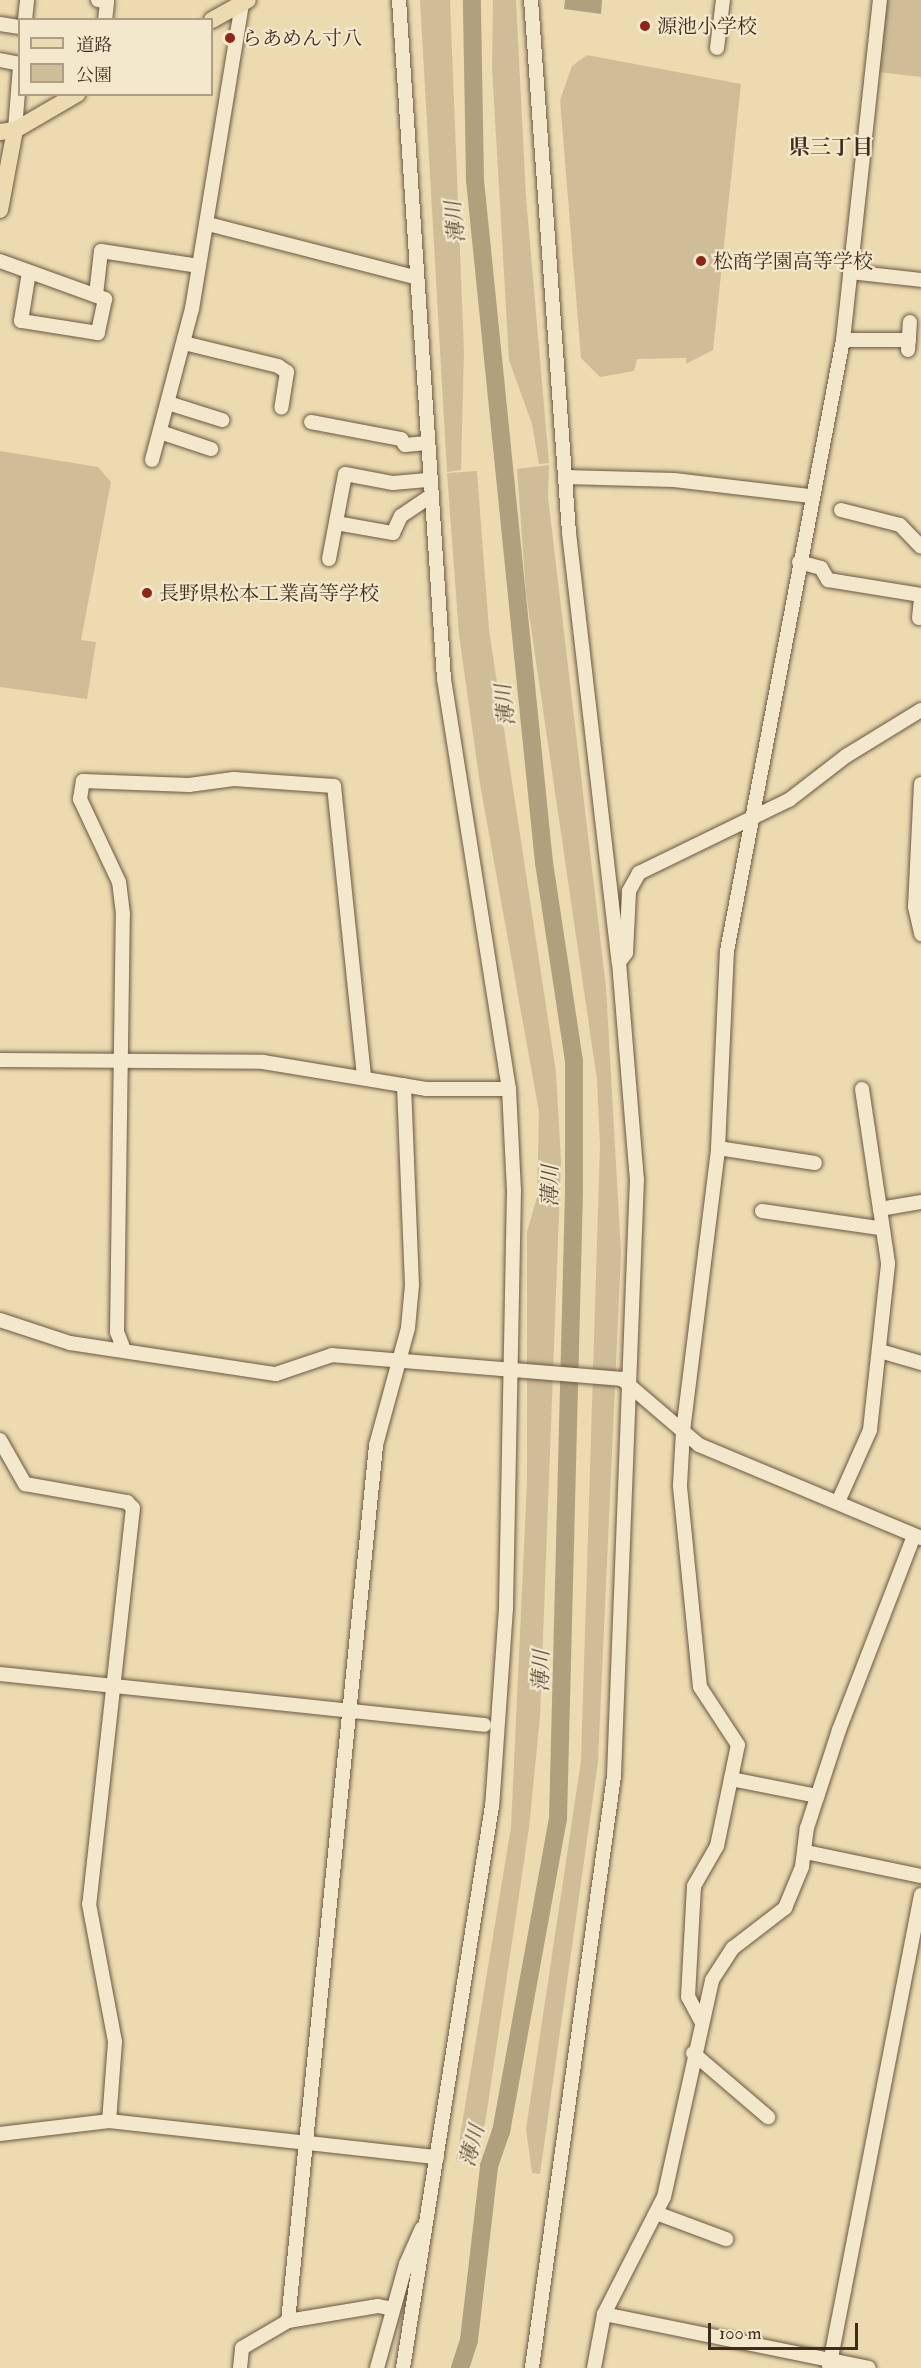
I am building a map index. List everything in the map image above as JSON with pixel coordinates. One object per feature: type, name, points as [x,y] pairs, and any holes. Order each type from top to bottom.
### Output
[{"type":"main road","points":[[213,19],[245,2]]},
{"type":"main road","points":[[0,210],[8,131],[73,96]]},
{"type":"street","points":[[25,18],[27,0]]},
{"type":"street","points":[[98,0],[107,2],[105,18]]},
{"type":"street","points":[[399,0],[415,277],[444,679],[509,1089],[514,1190],[516,1373],[497,1736],[489,1830],[403,2368]]},
{"type":"street","points":[[531,0],[565,477],[619,962],[636,1142],[613,1785],[573,2048],[532,2368]]},
{"type":"street","points":[[717,48],[723,0]]},
{"type":"street","points":[[701,2021],[688,1996],[694,1886],[717,1846],[738,1745],[700,1687],[680,1485],[683,1431],[718,1148],[727,951],[748,821],[843,340],[880,0]]},
{"type":"street","points":[[152,460],[184,343],[208,224],[245,2]]},
{"type":"street","points":[[0,24],[18,27]]},
{"type":"street","points":[[0,60],[18,65]]},
{"type":"street","points":[[8,131],[18,77]]},
{"type":"street","points":[[208,224],[415,277]]},
{"type":"street","points":[[96,295],[101,251],[199,266]]},
{"type":"street","points":[[0,261],[105,300],[98,333],[21,321],[29,272]]},
{"type":"street","points":[[850,272],[921,280]]},
{"type":"street","points":[[843,340],[908,345],[910,322]]},
{"type":"street","points":[[184,343],[278,366],[286,372],[280,408]]},
{"type":"street","points":[[168,403],[222,420]]},
{"type":"street","points":[[310,422],[401,439],[405,445],[427,443]]},
{"type":"street","points":[[160,432],[211,449]]},
{"type":"street","points":[[329,559],[345,474],[393,483],[430,480]]},
{"type":"street","points":[[565,477],[674,480],[811,496]]},
{"type":"street","points":[[336,523],[393,533],[401,516],[431,496]]},
{"type":"street","points":[[841,510],[900,525],[921,547]]},
{"type":"street","points":[[799,562],[821,568],[828,580],[921,597],[919,618]]},
{"type":"street","points":[[619,962],[626,953],[632,880],[748,821],[921,710]]},
{"type":"street","points":[[124,1350],[117,1332],[119,882],[83,807],[83,781],[189,785],[234,779],[334,786],[364,1076]]},
{"type":"street","points":[[921,784],[915,907],[921,934]]},
{"type":"street","points":[[0,1060],[263,1062],[364,1076],[404,1085],[509,1089]]},
{"type":"street","points":[[288,2322],[352,1710],[376,1444],[399,1361],[412,1286],[404,1085]]},
{"type":"street","points":[[838,1502],[867,1444],[880,1350],[888,1263],[879,1228],[880,1209],[862,1089]]},
{"type":"street","points":[[718,1148],[815,1163]]},
{"type":"street","points":[[880,1209],[921,1202]]},
{"type":"street","points":[[762,1211],[879,1228]]},
{"type":"street","points":[[0,1320],[70,1343],[276,1374],[332,1355],[627,1382],[683,1431],[711,1451],[918,1537],[817,1796],[806,1852],[784,1908],[726,1958],[712,1980],[693,2053],[664,2197],[604,2314],[594,2368]]},
{"type":"street","points":[[880,1350],[921,1363]]},
{"type":"street","points":[[0,1440],[25,1484],[127,1502],[133,1508],[89,1904],[115,2042],[109,2121]]},
{"type":"street","points":[[0,1674],[113,1688],[352,1710],[484,1725],[498,1718]]},
{"type":"street","points":[[484,1725],[497,1736]]},
{"type":"street","points":[[731,1779],[817,1796]]},
{"type":"street","points":[[806,1852],[921,1876]]},
{"type":"street","points":[[829,2364],[921,1895]]},
{"type":"street","points":[[693,2053],[768,2117]]},
{"type":"street","points":[[0,2134],[109,2121],[437,2157]]},
{"type":"street","points":[[656,2213],[726,2239]]},
{"type":"street","points":[[377,2368],[393,2309],[427,2218]]},
{"type":"street","points":[[240,2368],[242,2348],[288,2322],[378,2306],[393,2309]]},
{"type":"street","points":[[604,2314],[829,2364],[869,2368]]},
{"type":"green space","points":[[420,0],[450,0],[464,352],[461,470],[447,472]]},
{"type":"green space","points":[[493,0],[516,0],[526,197],[549,463],[539,464],[532,424],[509,360],[492,67]]},
{"type":"green space","points":[[884,0],[921,0],[921,77],[878,72]]},
{"type":"green space","points":[[587,55],[741,84],[713,350],[686,364],[686,358],[637,359],[634,371],[600,377],[581,358],[560,100],[572,66]]},
{"type":"green space","points":[[0,451],[98,467],[111,482],[81,640],[96,642],[87,699],[0,687]]},
{"type":"green space","points":[[549,465],[548,497],[606,987],[621,1252],[598,1762],[540,2174],[532,2173],[526,2129],[581,1761],[600,1145],[597,1080],[526,593],[517,469]]},
{"type":"green space","points":[[477,471],[489,630],[556,1072],[561,1161],[540,1717],[529,1828],[485,2124],[465,2164],[456,2161],[511,1827],[527,1482],[527,1232],[537,1197],[539,1112],[480,784],[459,635],[447,473]]},
{"type":"shaded area","points":[[565,0],[602,0],[601,14],[564,9]]},
{"type":"waterway","name":"薄川","points":[[460,2368],[469,2340],[489,2166],[501,2132],[558,1819],[574,1191],[574,1061],[544,863],[475,180],[472,0]]},
{"type":"place","name":"源池小学校","points":[[645,26]]},
{"type":"place","name":"らあめん寸八","points":[[230,38]]},
{"type":"place","name":"松商学園高等学校","points":[[701,261]]},
{"type":"place","name":"長野県松本工業高等学校","points":[[147,593]]},
{"type":"district","name":"県三丁目","points":[[831,148]]}]
